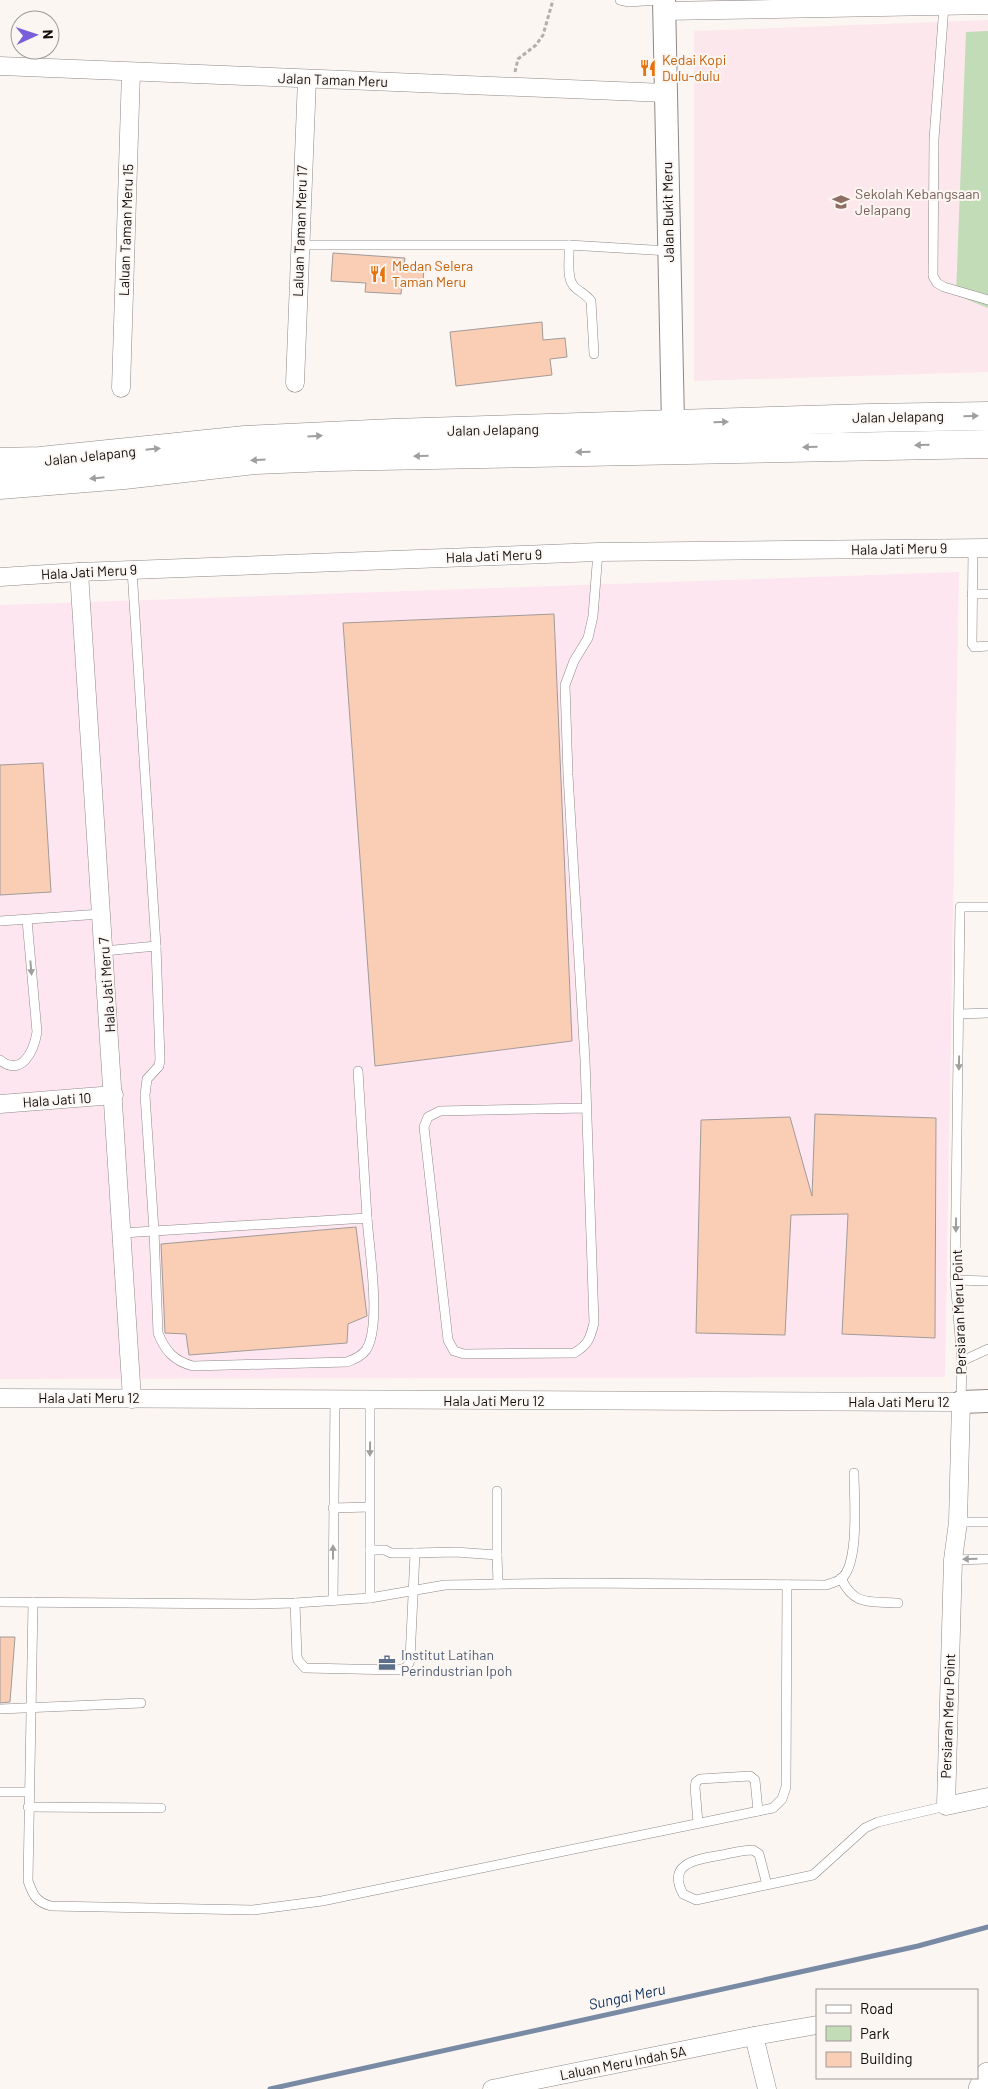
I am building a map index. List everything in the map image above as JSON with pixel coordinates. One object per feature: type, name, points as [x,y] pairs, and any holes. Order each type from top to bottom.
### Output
[{"type":"main road","name":"Jalan Jelapang","points":[[0,462],[40,461],[245,440],[673,423],[988,416]]},
{"type":"main road","points":[[620,451],[654,441],[673,423],[681,435],[690,441],[705,446],[733,449]]},
{"type":"main road","name":"Jalan Jelapang","points":[[0,485],[124,475],[256,460],[328,457],[988,444]]},
{"type":"main road","points":[[981,2089],[988,2076]]},
{"type":"street","points":[[662,4],[988,5]]},
{"type":"street","name":"Jalan Bukit Meru","points":[[662,4],[666,93],[673,423]]},
{"type":"street","name":"Jalan Taman Meru","points":[[0,66],[666,93]]},
{"type":"street","name":"Laluan Taman Meru 15","points":[[121,388],[131,72]]},
{"type":"street","name":"Laluan Taman Meru 17","points":[[295,383],[307,79]]},
{"type":"street","name":"Hala Jati Meru 9","points":[[0,577],[79,572],[598,552],[980,548]]},
{"type":"street","name":"Hala Jati Meru 7","points":[[79,572],[132,1399]]},
{"type":"street","name":"Hala Jati 10","points":[[0,1104],[114,1095]]},
{"type":"street","name":"Hala Jati Meru 12","points":[[0,1398],[988,1401]]},
{"type":"street","name":"Persiaran Meru Point","points":[[946,1806],[952,1560],[958,1522],[961,1402]]},
{"type":"street","points":[[946,1806],[988,1797]]},
{"type":"street","name":"Laluan Meru Indah 5A","points":[[492,2089],[816,2025]]},
{"type":"street","points":[[754,2036],[767,2089]]},
{"type":"lane","points":[[620,0],[662,4]]},
{"type":"lane","points":[[944,6],[934,138],[933,276],[936,283],[944,287],[988,300]]},
{"type":"lane","points":[[300,245],[570,245],[669,251]]},
{"type":"lane","points":[[570,245],[570,280],[574,287],[586,294],[591,301],[594,354]]},
{"type":"lane","points":[[980,548],[972,594],[973,646],[988,646]]},
{"type":"lane","points":[[586,1108],[440,1111],[428,1117],[424,1127],[425,1137],[448,1340],[454,1351],[464,1354],[574,1353],[584,1347],[591,1335],[594,1323],[586,1108],[568,776],[565,685],[574,661],[588,638],[598,552]]},
{"type":"lane","points":[[132,570],[156,946],[160,1059],[159,1066],[147,1079],[145,1095],[154,1231],[158,1333],[169,1354],[182,1363],[194,1366],[347,1362],[361,1356],[367,1349],[374,1321],[358,1071]]},
{"type":"lane","points":[[972,594],[988,594]]},
{"type":"lane","name":"Persiaran Meru Point","points":[[961,1402],[962,1360],[955,1280],[960,907],[988,907]]},
{"type":"lane","points":[[0,921],[101,914]]},
{"type":"lane","points":[[0,1060],[5,1064],[16,1064],[28,1058],[34,1047],[37,1032],[27,920]]},
{"type":"lane","points":[[104,951],[156,946]]},
{"type":"lane","points":[[960,1014],[988,1013]]},
{"type":"lane","points":[[122,1233],[367,1218]]},
{"type":"lane","points":[[955,1280],[988,1281]]},
{"type":"lane","points":[[962,1360],[988,1349]]},
{"type":"lane","points":[[333,1601],[335,1400]]},
{"type":"lane","points":[[370,1400],[370,1598]]},
{"type":"lane","points":[[0,1602],[295,1603],[370,1598],[445,1585],[826,1585],[842,1578],[849,1566],[853,1545],[854,1473]]},
{"type":"lane","points":[[498,1491],[498,1584]]},
{"type":"lane","points":[[333,1508],[369,1508]]},
{"type":"lane","points":[[958,1522],[988,1522]]},
{"type":"lane","points":[[370,1550],[385,1550],[391,1554],[455,1552],[497,1555]]},
{"type":"lane","points":[[295,1603],[297,1656],[305,1668],[404,1669],[409,1663],[415,1553]]},
{"type":"lane","points":[[952,1560],[988,1559]]},
{"type":"lane","points":[[842,1578],[847,1590],[858,1600],[898,1603]]},
{"type":"lane","points":[[33,1602],[28,1807],[28,1881],[32,1895],[40,1903],[51,1906],[263,1909],[322,1901],[773,1808],[778,1804],[786,1787],[786,1585]]},
{"type":"lane","points":[[0,1709],[31,1706],[141,1703]]},
{"type":"lane","points":[[698,1824],[695,1787],[696,1782],[700,1779],[750,1776],[755,1780],[758,1811]]},
{"type":"lane","points":[[0,1792],[29,1792]]},
{"type":"lane","points":[[767,1885],[760,1857],[753,1850],[693,1861],[683,1868],[678,1879],[683,1894],[696,1900],[767,1885],[819,1872],[865,1828],[878,1822],[946,1806]]},
{"type":"lane","points":[[28,1807],[161,1808]]},
{"type":"path","points":[[514,87],[518,59],[536,45],[543,35],[553,0]]},
{"type":"shaded area","name":"Sekolah Kebangsaan Jelapang","points":[[988,20],[988,372],[694,381],[694,31]]},
{"type":"shaded area","points":[[959,572],[945,1377],[0,1379],[0,605]]},
{"type":"green space","points":[[988,31],[988,308],[956,295],[966,32]]},
{"type":"building","name":"Medan Selera Taman Meru","points":[[333,253],[405,258],[404,266],[424,268],[423,282],[402,281],[401,294],[365,292],[366,283],[331,281]]},
{"type":"building","points":[[542,322],[543,340],[565,338],[567,357],[550,359],[552,375],[456,386],[450,332]]},
{"type":"building","points":[[554,614],[572,1041],[375,1066],[343,623]]},
{"type":"building","points":[[43,763],[51,892],[0,895],[0,765]]},
{"type":"building","points":[[815,1114],[936,1118],[935,1338],[842,1334],[848,1214],[791,1215],[785,1335],[696,1333],[701,1120],[790,1117],[812,1196]]},
{"type":"building","points":[[356,1227],[367,1316],[348,1324],[347,1343],[189,1355],[186,1334],[165,1333],[161,1244]]},
{"type":"building","points":[[0,1637],[15,1637],[10,1702],[0,1703]]},
{"type":"waterway","name":"Sungai Meru","points":[[270,2089],[918,1946],[988,1927]]},
{"type":"place","name":"Kedai Kopi Dulu-dulu","points":[[648,68]]},
{"type":"place","name":"Sekolah Kebangsaan Jelapang","points":[[841,202]]},
{"type":"place","name":"Medan Selera Taman Meru","points":[[378,274]]},
{"type":"place","name":"Institut Latihan Perindustrian Ipoh","points":[[387,1663]]}]
